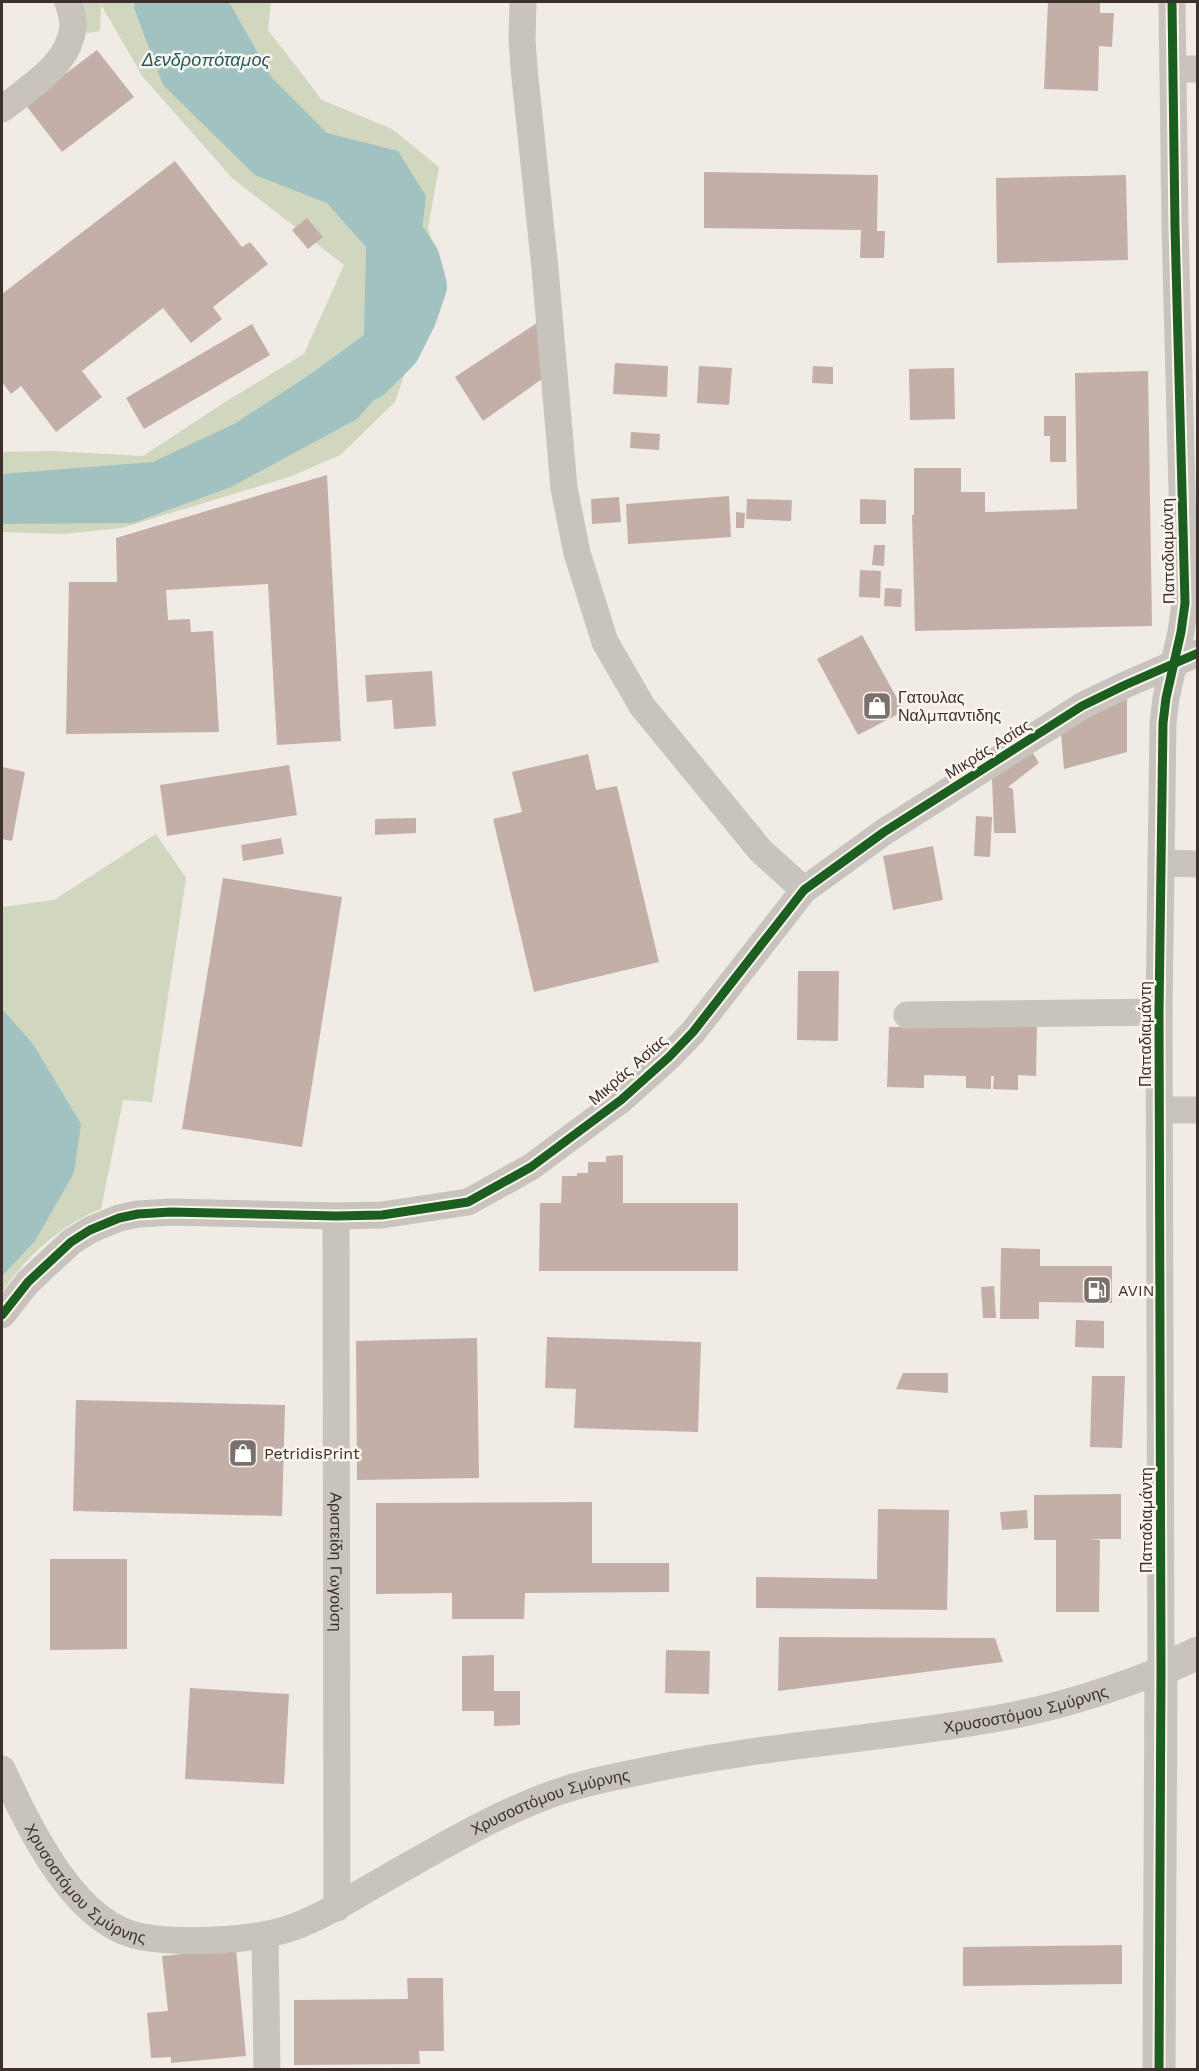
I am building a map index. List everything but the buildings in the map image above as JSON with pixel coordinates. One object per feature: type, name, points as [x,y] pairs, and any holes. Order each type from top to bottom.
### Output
[{"type":"street","points":[[2,109],[56,64],[68,46],[73,26],[68,2]]},
{"type":"street","points":[[523,2],[524,68],[545,269],[564,488],[577,553],[605,642],[642,706],[760,850],[804,890]]},
{"type":"street","name":"Παπαδιαμάντη","points":[[1159,2070],[1161,1670],[1159,1012],[1163,723],[1166,698],[1186,659],[1185,69],[1172,2]]},
{"type":"street","name":"Μικράς Ασίας","points":[[2,1315],[28,1282],[62,1250],[90,1230],[119,1218],[171,1212],[382,1215],[468,1202],[531,1167],[621,1100],[669,1058],[700,1023],[804,890],[884,832],[1082,706],[1125,684],[1186,659]]},
{"type":"street","points":[[1161,863],[1197,864]]},
{"type":"street","points":[[907,1015],[1159,1012]]},
{"type":"street","points":[[1160,1110],[1197,1110]]},
{"type":"street","name":"Αριστείδη Γωγούση","points":[[336,1216],[337,1908]]},
{"type":"street","name":"Χρυσοστόμου Σμύρνης","points":[[2,1769],[60,1876],[84,1905],[104,1920],[122,1931],[141,1937],[168,1940],[265,1935],[305,1923],[337,1908],[478,1828],[562,1791],[593,1782],[721,1756],[1000,1718],[1098,1693],[1161,1670],[1197,1653]]},
{"type":"street","points":[[265,1935],[267,2070]]},
{"type":"green space","name":"Δενδροπόταμος","points":[[77,2],[271,2],[268,30],[322,100],[392,129],[439,167],[428,228],[442,279],[422,323],[395,402],[340,455],[289,477],[122,528],[63,534],[2,532],[2,452],[51,451],[143,456],[304,354],[344,265],[232,178],[143,77],[101,5],[100,31],[82,34]]},
{"type":"green space","points":[[156,834],[186,878],[152,1102],[123,1100],[101,1209],[72,1224],[45,1243],[11,1279],[2,1292],[2,907],[54,900]]},
{"type":"water","name":"Δενδροπόταμος","points":[[135,2],[229,2],[272,78],[327,133],[398,151],[426,196],[414,298],[400,371],[357,419],[231,487],[133,523],[2,524],[2,474],[153,462],[236,423],[315,371],[364,335],[366,247],[327,203],[255,175],[163,85],[134,8]]},
{"type":"water","points":[[2,1009],[33,1044],[81,1124],[74,1173],[35,1241],[2,1276],[3,1112]]},
{"type":"waterway","name":"Δενδροπόταμος","points":[[367,375],[395,347],[411,315],[421,286],[414,260],[396,234],[374,214]]},
{"type":"cycle path","points":[[1159,2070],[1161,1670],[1159,1012],[1163,723],[1185,603],[1175,227],[1172,2]]},
{"type":"cycle path","points":[[2,1315],[28,1282],[71,1242],[90,1230],[119,1218],[171,1212],[382,1215],[468,1202],[531,1167],[621,1100],[669,1057],[693,1032],[804,890],[884,832],[1082,706],[1198,653]]},
{"type":"place","name":"Γατουλας Ναλμπαντιδης","points":[[877,706]]},
{"type":"place","name":"AVIN","points":[[1097,1290]]},
{"type":"place","name":"PetridisPrint","points":[[243,1453]]}]
